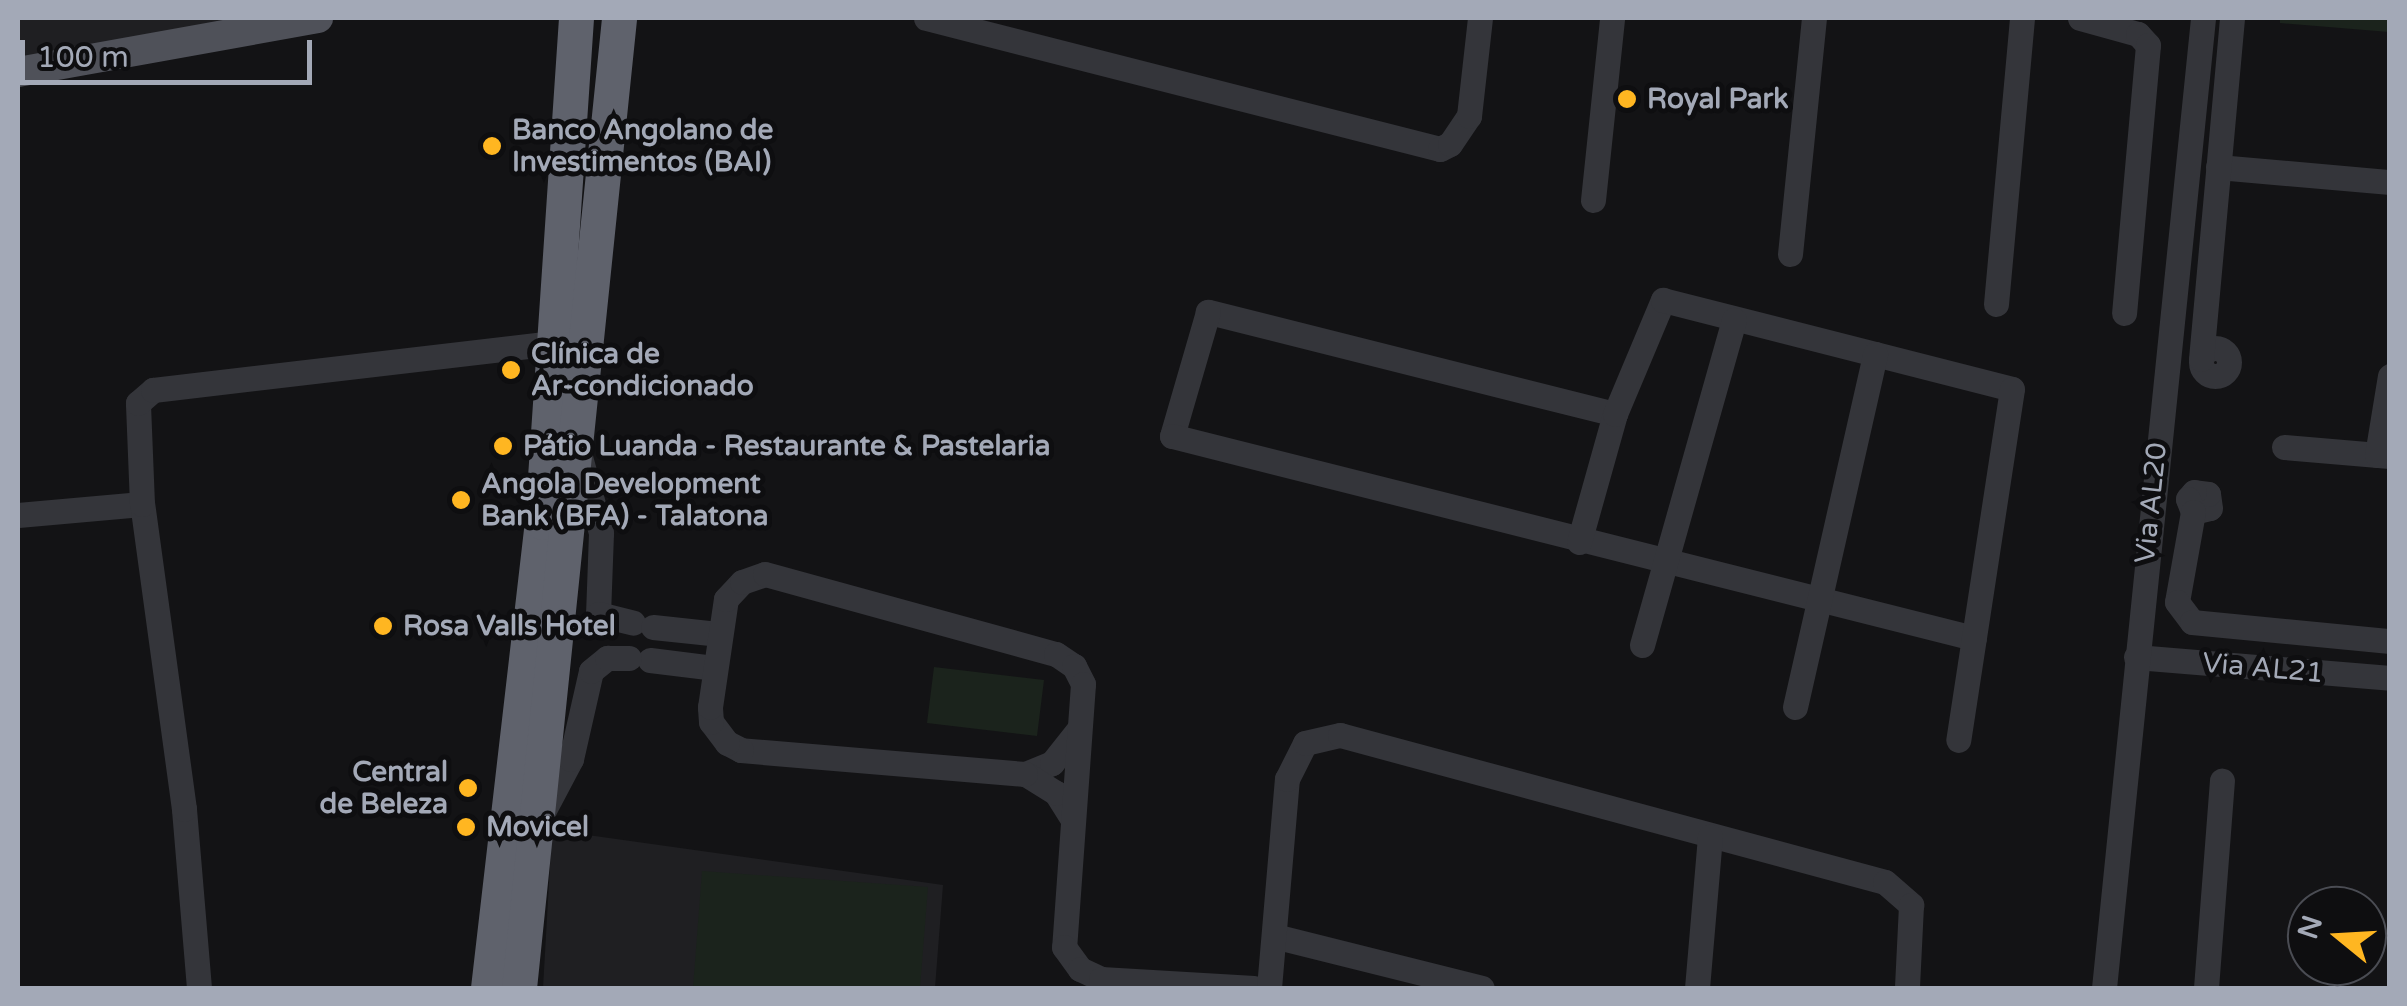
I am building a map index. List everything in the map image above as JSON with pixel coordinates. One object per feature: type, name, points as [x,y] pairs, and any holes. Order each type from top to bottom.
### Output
[{"type":"highway","points":[[488,988],[542,522],[576,18]]},
{"type":"highway","points":[[519,988],[620,18]]},
{"type":"main road","points":[[18,72],[318,18]]},
{"type":"street","points":[[926,18],[1440,148],[1450,144],[1469,116],[1480,18]]},
{"type":"street","points":[[1592,200],[1612,18]]},
{"type":"street","points":[[1790,254],[1814,18]]},
{"type":"street","points":[[1996,304],[2022,18]]},
{"type":"street","points":[[2080,18],[2138,34],[2148,44],[2124,313]]},
{"type":"street","name":"Via AL20","points":[[2104,988],[2203,18]]},
{"type":"street","points":[[2207,345],[2232,18]]},
{"type":"street","points":[[2218,167],[2390,182]]},
{"type":"street","points":[[1579,542],[1615,414],[1663,300],[2003,386],[2016,397],[1958,740]]},
{"type":"street","points":[[1615,414],[1208,312],[1172,436],[1579,542],[1974,638]]},
{"type":"street","points":[[1642,645],[1734,320]]},
{"type":"street","points":[[199,988],[184,810],[142,504],[134,417],[153,390],[553,343]]},
{"type":"street","points":[[1795,707],[1824,599],[1875,354]]},
{"type":"street","points":[[2284,447],[2383,455],[2382,390],[2390,376]]},
{"type":"street","points":[[576,441],[601,533],[598,614],[643,625],[718,634]]},
{"type":"street","points":[[18,515],[142,504]]},
{"type":"street","points":[[2193,512],[2178,602],[2192,622],[2390,641]]},
{"type":"street","points":[[1073,820],[1056,793],[1025,774],[740,750],[711,722],[718,634],[732,590],[766,574],[1056,654],[1074,666],[1083,684],[1064,947],[1080,968],[1101,979],[1254,988]]},
{"type":"street","name":"Via AL21","points":[[2136,657],[2390,678]]},
{"type":"street","points":[[533,830],[571,759],[591,671],[607,658],[714,668]]},
{"type":"street","points":[[1025,774],[1052,763],[1079,730]]},
{"type":"street","points":[[1269,988],[1286,779],[1305,743],[1322,735],[1340,734],[1902,890],[1913,922],[1908,988]]},
{"type":"street","points":[[2206,988],[2222,781]]},
{"type":"street","points":[[1697,988],[1710,838]]},
{"type":"street","points":[[1274,936],[1482,988]]},
{"type":"shaded area","points":[[18,18],[263,18],[18,67]]},
{"type":"shaded area","points":[[2280,18],[2389,18],[2389,32],[2280,23]]},
{"type":"shaded area","points":[[934,667],[1044,680],[1037,736],[927,723]]},
{"type":"shaded area","points":[[552,830],[943,885],[935,988],[543,988]]},
{"type":"shaded area","points":[[702,871],[928,887],[920,988],[693,988]]},
{"type":"place","name":"Royal Park","points":[[1627,99]]},
{"type":"place","name":"Banco Angolano de Investimentos (BAI)","points":[[492,146]]},
{"type":"place","name":"Clínica de Ar-condicionado","points":[[511,370]]},
{"type":"place","name":"Pátio Luanda - Restaurante & Pastelaria","points":[[503,446]]},
{"type":"place","name":"Angola Development Bank (BFA) - Talatona","points":[[461,500]]},
{"type":"place","name":"Rosa Valls Hotel","points":[[383,626]]},
{"type":"place","name":"Central de Beleza","points":[[468,788]]},
{"type":"place","name":"Movicel","points":[[466,827]]}]
